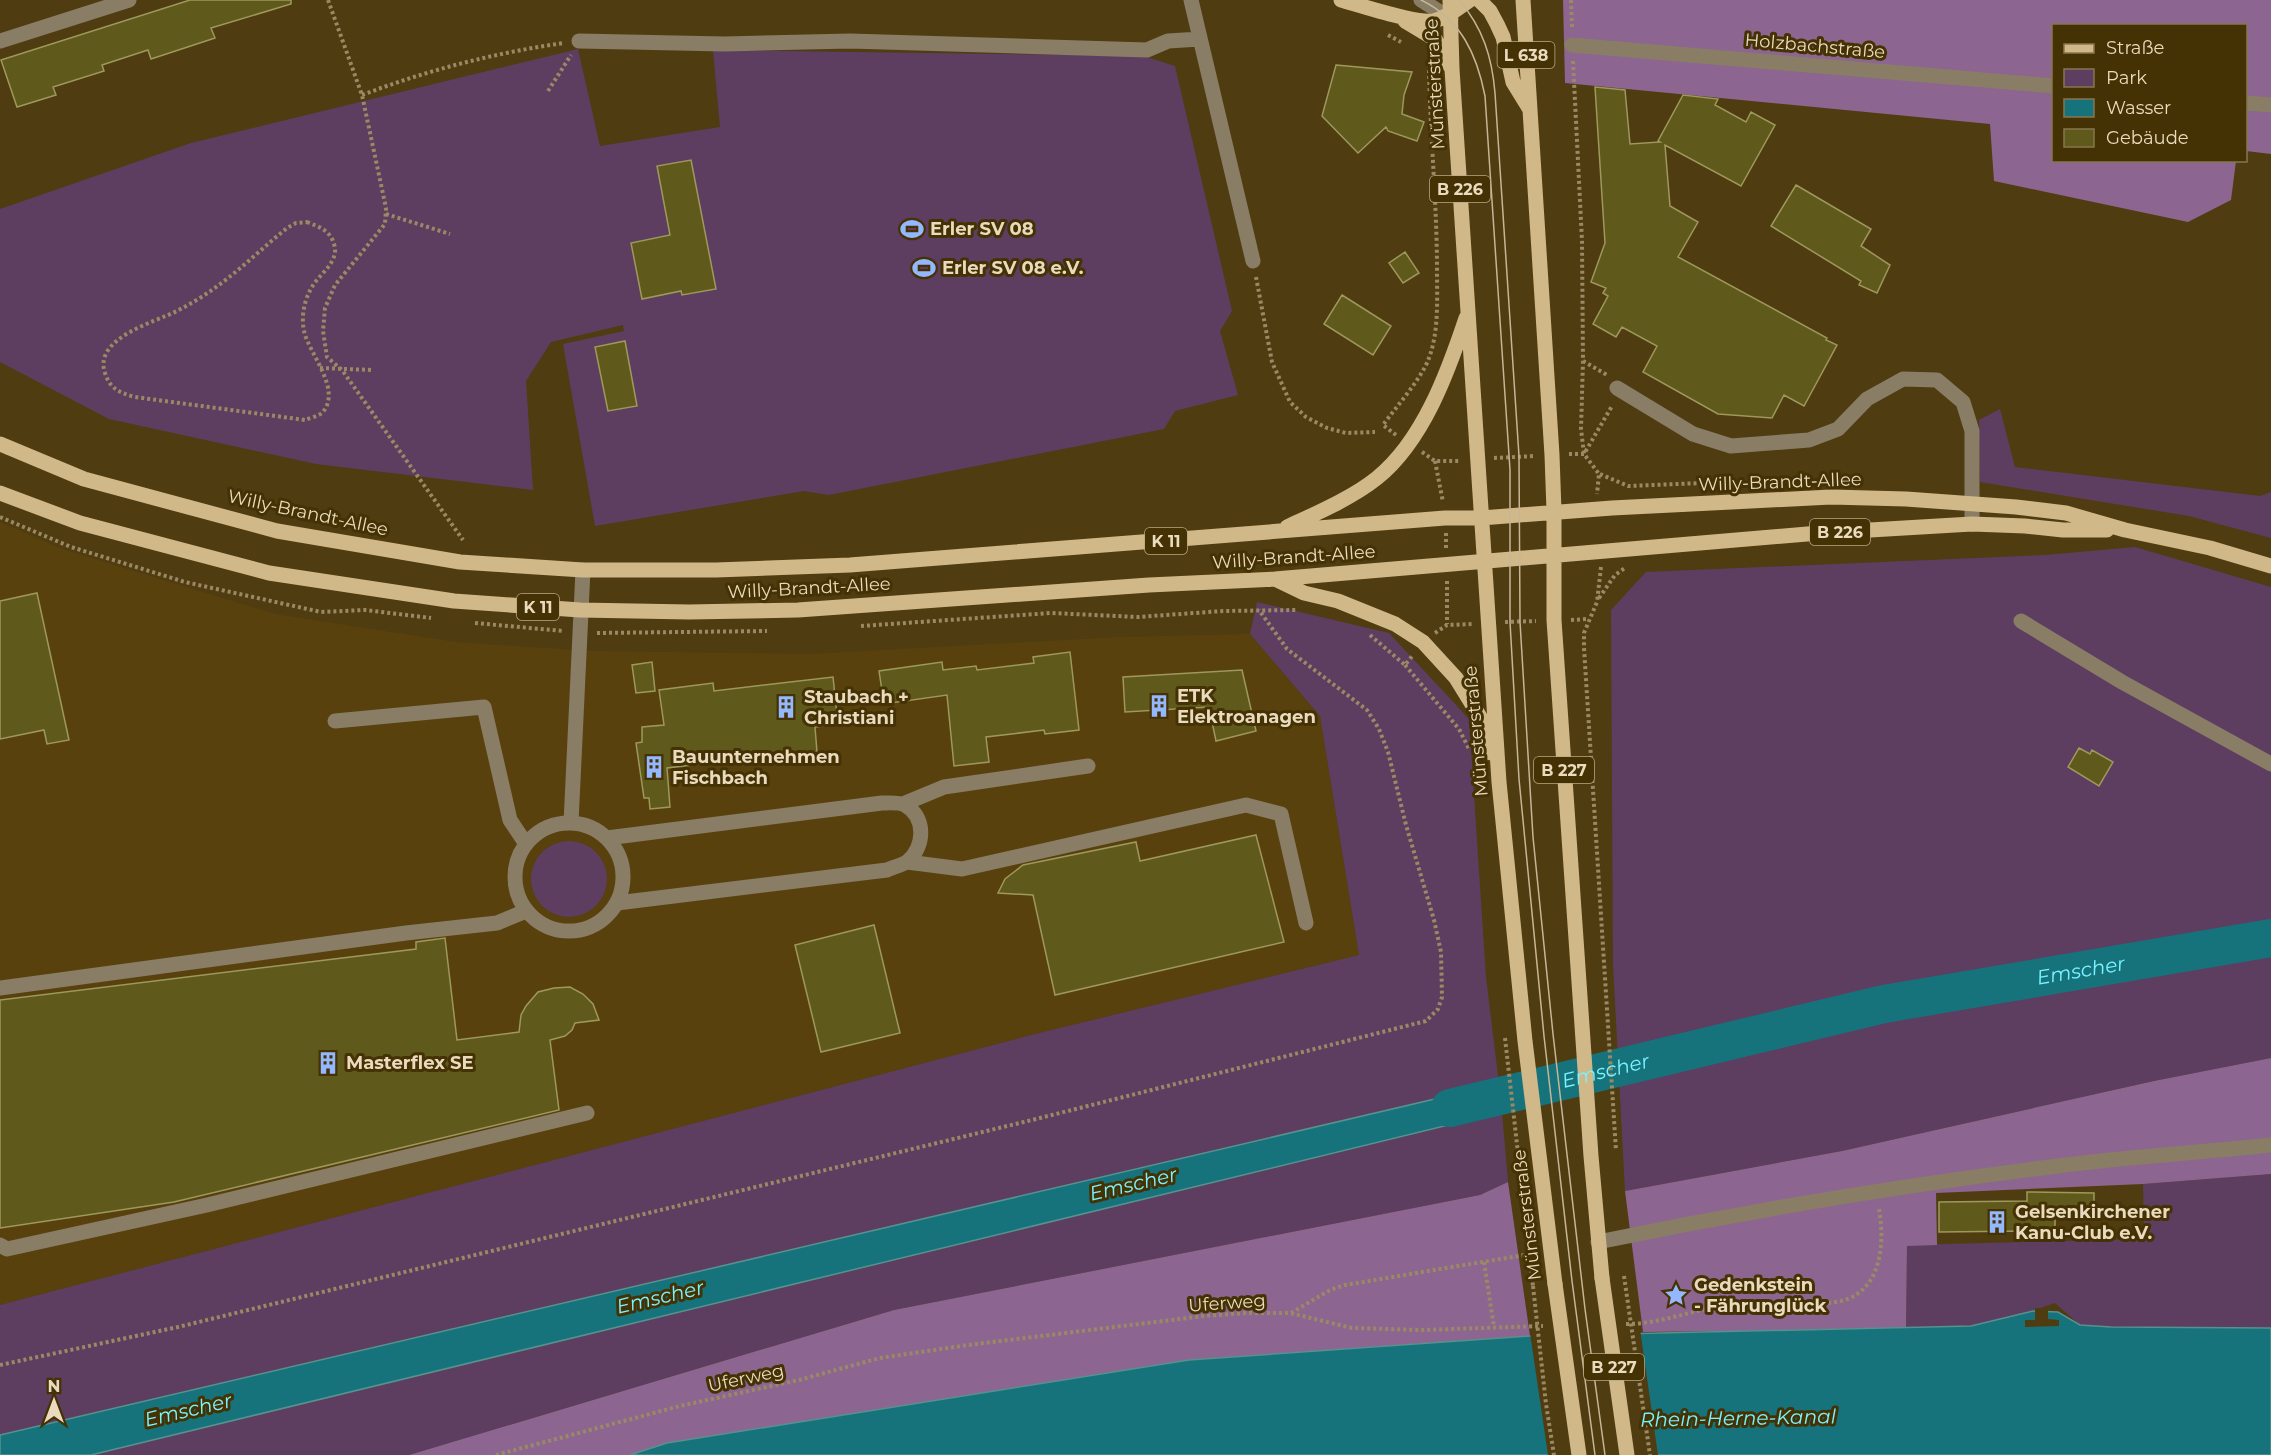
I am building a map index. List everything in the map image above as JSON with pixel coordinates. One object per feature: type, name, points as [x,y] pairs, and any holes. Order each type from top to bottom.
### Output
[{"type":"main road","name":"B 226","points":[[1341,0],[1394,15],[1435,39],[1452,69]]},
{"type":"main road","points":[[1394,15],[1431,22],[1470,0]]},
{"type":"main road","points":[[1479,0],[1490,11],[1497,24],[1503,37],[1513,82],[1530,110],[1555,555]]},
{"type":"main road","name":"L 638","points":[[1523,0],[1530,110]]},
{"type":"main road","name":"Münsterstraße","points":[[1450,12],[1487,623],[1499,782],[1525,1041],[1579,1455]]},
{"type":"main road","points":[[1279,531],[1326,509],[1377,478],[1410,444],[1448,368],[1468,309]]},
{"type":"main road","name":"Willy-Brandt-Allee","points":[[0,444],[84,479],[277,531],[460,562],[583,570],[716,570],[850,565],[1445,518],[1481,518],[1554,511],[1831,497],[1971,504],[2066,513],[2125,530],[2210,548],[2271,566]]},
{"type":"main road","name":"Willy-Brandt-Allee","points":[[0,493],[80,523],[269,573],[454,601],[580,610],[689,612],[798,610],[1275,579],[1819,533],[1972,524],[2063,530],[2125,530]]},
{"type":"main road","name":"B 227","points":[[1555,555],[1554,620],[1591,1156],[1602,1278],[1627,1455]]},
{"type":"main road","points":[[1275,579],[1304,593],[1338,600],[1395,624],[1423,642],[1456,678],[1480,717],[1499,782]]},
{"type":"street","points":[[0,41],[129,0]]},
{"type":"street","points":[[1191,0],[1253,261]]},
{"type":"street","points":[[1421,0],[1450,12]]},
{"type":"street","points":[[579,41],[725,44],[850,41],[1147,50],[1168,41],[1200,39]]},
{"type":"street","name":"Holzbachstraße","points":[[1572,45],[2052,86]]},
{"type":"street","points":[[2247,103],[2271,105]]},
{"type":"street","points":[[1617,388],[1693,434],[1731,446],[1809,440],[1838,429],[1868,399],[1903,379],[1937,380],[1964,402],[1972,431],[1972,524]]},
{"type":"street","points":[[571,823],[583,570]]},
{"type":"street","points":[[2021,621],[2129,686],[2271,764]]},
{"type":"street","points":[[334,722],[484,707],[510,820],[526,844]]},
{"type":"street","points":[[607,837],[882,803],[903,804],[944,787],[1088,766]]},
{"type":"street","points":[[903,804],[916,814],[922,832],[918,848],[907,862]]},
{"type":"street","points":[[617,903],[887,870],[907,862],[962,869],[1246,805],[1281,814],[1306,923]]},
{"type":"street","points":[[581,823],[607,837],[620,862],[623,878],[617,903],[603,921],[589,928],[572,932],[555,930],[539,922],[526,911],[518,895],[515,878],[518,860],[526,844],[539,831],[556,824],[581,823]]},
{"type":"street","points":[[0,988],[406,933],[497,923],[526,911]]},
{"type":"street","points":[[0,1245],[7,1249],[196,1207],[587,1113]]},
{"type":"street","points":[[1598,1242],[1677,1225],[1876,1191],[2052,1167],[2271,1145]]},
{"type":"path","points":[[328,0],[362,95],[386,214],[385,224],[335,285],[326,308],[323,331],[327,357],[342,370],[463,540]]},
{"type":"path","points":[[1571,0],[1582,230],[1581,429],[1584,454]]},
{"type":"path","points":[[362,95],[416,75],[477,59],[579,41]]},
{"type":"path","points":[[548,92],[579,41]]},
{"type":"path","points":[[1383,425],[1429,360],[1433,342],[1437,308],[1437,214],[1429,68]]},
{"type":"path","points":[[386,214],[450,234]]},
{"type":"path","points":[[307,222],[325,229],[335,245],[330,265],[312,287],[304,306],[304,332],[320,368],[328,385],[327,402],[321,413],[305,420],[135,398],[119,393],[108,382],[103,370],[103,359],[109,347],[143,323],[176,311],[210,292],[287,228],[296,223],[307,222]]},
{"type":"path","points":[[1253,261],[1272,362],[1290,402],[1306,417],[1327,428],[1346,433],[1375,432]]},
{"type":"path","points":[[1583,361],[1617,381],[1617,388]]},
{"type":"path","points":[[320,368],[372,369]]},
{"type":"path","points":[[1435,461],[1445,518],[1447,625],[1588,619],[1584,633],[1584,648],[1616,1150]]},
{"type":"path","points":[[1597,602],[1615,575],[1630,566]]},
{"type":"path","points":[[0,1365],[177,1327],[1317,1050],[1426,1021],[1438,1009],[1442,997],[1441,952],[1406,825],[1389,752],[1379,729],[1367,710],[1287,649],[1259,610]]},
{"type":"path","points":[[1405,664],[1459,729],[1470,750]]},
{"type":"path","points":[[1504,1035],[1546,1404],[1554,1455]]},
{"type":"path","points":[[1623,1324],[1646,1324],[1705,1308],[1828,1303],[1851,1297],[1867,1286],[1876,1269],[1881,1241],[1876,1191]]},
{"type":"path","points":[[1290,1313],[1330,1290],[1346,1285],[1530,1254]]},
{"type":"path","points":[[1484,1262],[1494,1328]]},
{"type":"path","points":[[1624,1276],[1650,1455]]},
{"type":"path","name":"Uferweg","points":[[496,1455],[680,1406],[799,1380],[880,1358],[1204,1316],[1290,1313],[1352,1328],[1422,1330],[1546,1326]]},
{"type":"shaded area","points":[[1563,0],[2271,0],[2271,154],[2247,151],[2247,24],[2052,24],[2052,162],[2236,162],[2231,200],[2188,222],[1994,181],[1990,124],[1565,83]]},
{"type":"shaded area","points":[[0,522],[62,549],[275,614],[456,642],[590,651],[810,654],[1119,637],[1250,634],[1320,716],[1359,955],[1031,1035],[0,1305]]},
{"type":"shaded area","points":[[2271,1058],[2271,1174],[2143,1184],[1936,1193],[1937,1245],[1907,1246],[1906,1329],[1643,1332],[1625,1191],[1842,1151],[2154,1081]]},
{"type":"shaded area","points":[[1508,1182],[1530,1336],[1189,1360],[667,1443],[630,1455],[409,1455],[894,1310],[1480,1195]]},
{"type":"green space","points":[[578,49],[600,146],[720,127],[713,50],[1143,56],[1175,66],[1232,311],[1220,331],[1238,395],[1175,411],[1164,429],[829,495],[804,491],[595,526],[563,344],[624,331],[623,325],[551,342],[526,381],[533,490],[316,464],[109,419],[0,362],[0,209],[191,143]]},
{"type":"green space","points":[[2000,409],[2015,467],[2260,496],[2271,492],[2271,538],[2189,516],[1980,482],[1979,420]]},
{"type":"green space","points":[[2135,547],[2271,587],[2271,1058],[2154,1081],[1842,1151],[1625,1191],[1613,964],[1611,610],[1646,572],[2045,555]]},
{"type":"green space","points":[[1257,602],[1389,633],[1469,719],[1486,977],[1499,1084],[0,1435],[0,1305],[1031,1035],[1359,955],[1320,716],[1250,634]]},
{"type":"green space","points":[[569,841],[583,844],[596,852],[604,865],[607,879],[604,893],[596,906],[583,914],[569,917],[555,914],[542,906],[534,893],[531,879],[534,865],[542,852],[555,844]]},
{"type":"green space","points":[[1502,1112],[1508,1182],[1480,1195],[894,1310],[409,1455],[91,1455]]},
{"type":"green space","points":[[2271,1174],[2271,1328],[2080,1325],[2055,1303],[1977,1329],[1906,1329],[1907,1245],[2144,1239],[2143,1184]]},
{"type":"water","points":[[1499,1084],[1502,1112],[91,1455],[0,1455],[0,1435]]},
{"type":"water","name":"Rhein-Herne-Kanal","points":[[2033,1311],[2058,1312],[2080,1325],[2271,1328],[2271,1455],[630,1455],[667,1443],[1189,1360],[1530,1336],[1971,1326]]},
{"type":"pier","points":[[2035,1308],[2048,1308],[2048,1319],[2059,1320],[2059,1326],[2025,1327],[2025,1320],[2035,1320]]},
{"type":"pier","points":[[1640,1329],[1658,1455],[1548,1455],[1530,1333]]},
{"type":"building","points":[[190,0],[291,0],[291,4],[211,28],[215,38],[151,59],[148,50],[102,65],[104,71],[53,87],[56,95],[17,107],[1,60]]},
{"type":"building","points":[[1336,65],[1412,72],[1404,95],[1402,114],[1424,122],[1417,141],[1388,131],[1386,127],[1358,153],[1322,116]]},
{"type":"building","points":[[1595,87],[1625,90],[1630,144],[1660,142],[1658,141],[1683,95],[1718,99],[1715,105],[1746,122],[1751,112],[1775,125],[1741,186],[1665,145],[1670,206],[1698,222],[1678,257],[1837,345],[1804,406],[1784,395],[1772,418],[1718,414],[1643,372],[1657,346],[1622,327],[1616,337],[1593,324],[1608,296],[1603,293],[1606,288],[1591,282],[1605,243]]},
{"type":"building","points":[[691,160],[716,289],[682,295],[681,291],[642,299],[631,243],[670,235],[657,166]]},
{"type":"building","points":[[1796,185],[1871,229],[1861,246],[1890,265],[1877,293],[1859,285],[1861,281],[1771,226]]},
{"type":"building","points":[[1405,252],[1419,273],[1403,283],[1389,263]]},
{"type":"building","points":[[1342,295],[1391,326],[1373,355],[1324,324]]},
{"type":"building","points":[[625,341],[637,406],[608,411],[595,347]]},
{"type":"building","points":[[37,593],[69,740],[47,744],[44,730],[0,739],[0,601]]},
{"type":"building","points":[[1070,652],[1079,730],[1045,734],[1044,730],[986,737],[989,762],[954,766],[947,695],[884,704],[879,671],[942,662],[943,670],[976,666],[977,670],[1034,663],[1033,657]]},
{"type":"building","points":[[652,662],[655,691],[636,693],[632,665]]},
{"type":"building","name":"ETK Elektroanagen","points":[[1242,670],[1256,731],[1216,741],[1209,707],[1125,712],[1123,677]]},
{"type":"building","points":[[833,677],[838,724],[815,727],[817,752],[744,762],[744,759],[667,768],[670,807],[650,809],[649,798],[644,798],[636,743],[642,742],[642,727],[664,725],[659,690],[713,683],[714,691]]},
{"type":"building","points":[[2079,748],[2090,754],[2092,750],[2113,762],[2099,786],[2068,767]]},
{"type":"building","points":[[1256,835],[1284,942],[1055,995],[1033,895],[998,893],[1005,879],[1023,865],[1136,842],[1140,861]]},
{"type":"building","points":[[874,925],[900,1033],[821,1052],[795,945]]},
{"type":"building","name":"Masterflex SE","points":[[445,938],[457,1040],[519,1032],[521,1015],[538,992],[570,987],[583,994],[593,1004],[599,1020],[575,1023],[572,1030],[565,1036],[550,1040],[559,1110],[174,1202],[0,1228],[0,1000],[416,949],[416,942]]},
{"type":"building","name":"Gelsenkirchener Kanu-Club e.V.","points":[[2027,1192],[2094,1193],[2094,1213],[2055,1214],[2055,1235],[2028,1236],[2028,1231],[1939,1232],[1939,1202],[2027,1201]]},
{"type":"waterway","name":"Emscher","points":[[1450,1108],[1884,1004],[2271,938]]},
{"type":"tram line","points":[[1421,0],[1447,17],[1457,28],[1472,53],[1485,96],[1510,470],[1510,622],[1519,779],[1544,1036],[1572,1281],[1595,1455]]},
{"type":"tram line","points":[[1459,0],[1474,21],[1485,44],[1495,93],[1519,456],[1520,622],[1533,837],[1585,1309],[1605,1455]]},
{"type":"place","name":"Erler SV 08","points":[[912,229]]},
{"type":"place","name":"Erler SV 08 e.V.","points":[[924,268]]},
{"type":"place","name":"ETK Elektroanagen","points":[[1159,706]]},
{"type":"place","name":"Staubach + Christiani","points":[[786,707]]},
{"type":"place","name":"Bauunternehmen Fischbach","points":[[654,767]]},
{"type":"place","name":"Masterflex SE","points":[[328,1063]]},
{"type":"place","name":"Gelsenkirchener Kanu-Club e.V.","points":[[1997,1222]]},
{"type":"place","name":"Gedenkstein - Fährunglück","points":[[1676,1295]]}]
